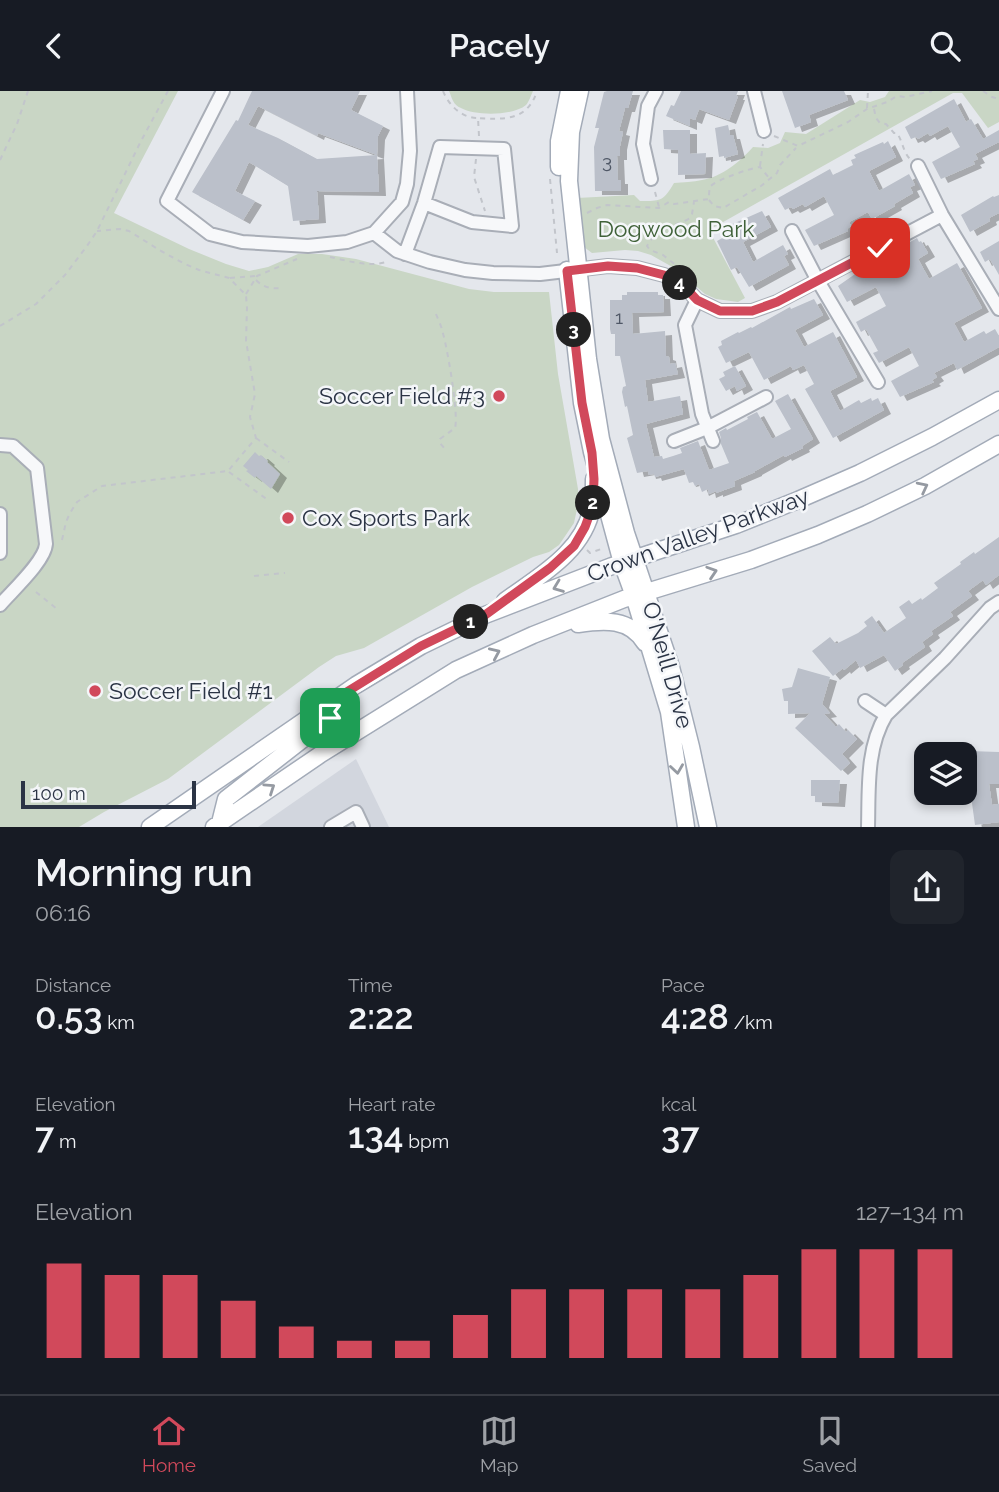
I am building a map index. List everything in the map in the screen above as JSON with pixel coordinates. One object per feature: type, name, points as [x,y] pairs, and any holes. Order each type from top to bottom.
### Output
[{"type":"main road","name":"O'Neill Drive","points":[[569,91],[559,141],[559,178],[601,439],[628,560]]},
{"type":"main road","name":"O'Neill Drive","points":[[580,91],[571,132],[569,181],[573,216],[572,270],[582,403],[592,453],[628,560],[671,667],[708,827]]},
{"type":"main road","name":"Crown Valley Parkway","points":[[150,827],[345,693],[421,646],[485,615],[628,560],[736,525],[798,500],[932,437],[999,400]]},
{"type":"main road","name":"Crown Valley Parkway","points":[[223,824],[321,754],[456,670],[533,635],[640,594],[751,560],[818,535],[925,486],[999,445]]},
{"type":"main road","points":[[485,615],[550,568],[574,546],[593,505],[592,453]]},
{"type":"main road","name":"O'Neill Drive","points":[[640,594],[652,655],[669,712],[686,827]]},
{"type":"main road","points":[[533,635],[595,621],[622,623],[633,628],[652,655]]},
{"type":"main road","points":[[223,824],[226,799],[330,718],[345,693]]},
{"type":"street","points":[[223,91],[167,201],[210,234],[242,242],[308,246],[347,242],[374,233],[401,202],[407,184],[410,151],[407,91]]},
{"type":"street","points":[[651,179],[643,144],[648,106],[656,91]]},
{"type":"street","points":[[754,91],[764,131]]},
{"type":"street","points":[[399,256],[424,203],[440,147],[504,149],[512,226],[471,222],[424,203]]},
{"type":"street","points":[[918,166],[942,215],[999,309]]},
{"type":"street","points":[[399,256],[479,271],[540,274],[608,266],[637,268],[681,283],[697,300],[720,311],[752,311],[777,302],[942,215]]},
{"type":"street","points":[[792,232],[878,382]]},
{"type":"street","points":[[374,233],[397,251],[399,256]]},
{"type":"street","points":[[697,300],[685,325],[702,414],[713,441]]},
{"type":"street","points":[[674,441],[707,428],[766,397]]},
{"type":"street","points":[[0,445],[13,446],[37,468],[46,550],[0,605]]},
{"type":"street","points":[[0,514],[0,553]]},
{"type":"street","points":[[867,827],[870,763],[880,725],[886,715],[945,658],[990,608],[999,602]]},
{"type":"street","points":[[865,701],[886,715]]},
{"type":"street","points":[[331,827],[356,812],[363,827]]},
{"type":"path","points":[[0,160],[17,124],[28,91]]},
{"type":"path","points":[[0,326],[36,304],[65,275],[97,231],[168,91]]},
{"type":"path","points":[[443,91],[453,108],[470,118],[511,118],[526,111],[537,91]]},
{"type":"path","points":[[867,109],[868,91]]},
{"type":"path","points":[[760,167],[739,172],[713,184],[709,188],[709,199],[713,206],[723,208],[761,186],[778,173],[780,165],[798,146],[848,122],[867,109],[897,96],[905,97],[932,91]]},
{"type":"path","points":[[983,91],[999,99]]},
{"type":"path","points":[[873,108],[876,118],[897,133],[902,140],[905,154],[918,166]]},
{"type":"path","points":[[478,118],[479,148],[474,177],[486,215],[485,224]]},
{"type":"path","points":[[760,167],[764,131],[798,146]]},
{"type":"path","points":[[760,167],[770,179]]},
{"type":"path","points":[[651,179],[659,208]]},
{"type":"path","points":[[573,216],[607,205],[659,208],[669,202],[674,204],[709,199]]},
{"type":"path","points":[[684,272],[648,246],[660,230],[690,218],[694,201]]},
{"type":"path","points":[[97,231],[129,231],[183,263],[229,278],[256,277],[302,257]]},
{"type":"path","points":[[324,256],[368,264],[381,264],[399,256]]},
{"type":"path","points":[[256,277],[262,286],[282,288]]},
{"type":"path","points":[[256,277],[246,295],[246,341],[255,394],[250,423],[256,438],[289,462]]},
{"type":"path","points":[[229,278],[246,295]]},
{"type":"path","points":[[436,314],[446,347],[456,416],[455,428],[440,439],[446,449]]},
{"type":"path","points":[[228,471],[256,438]]},
{"type":"path","points":[[62,540],[69,513],[77,502],[102,486],[228,471],[268,500]]},
{"type":"path","points":[[581,544],[590,553],[605,547],[606,549]]},
{"type":"path","points":[[254,576],[285,573]]},
{"type":"path","points":[[36,592],[57,609]]},
{"type":"shaded area","points":[[356,759],[389,827],[258,827]]},
{"type":"green space","name":"Cox Sports Park","points":[[0,91],[178,91],[114,213],[226,264],[249,271],[268,267],[298,254],[322,254],[356,259],[469,289],[549,292],[558,374],[578,489],[579,500],[574,523],[559,545],[549,552],[472,587],[364,648],[336,656],[168,779],[79,827],[0,827]]},
{"type":"green space","points":[[449,91],[533,91],[527,104],[520,109],[494,114],[467,111],[458,107]]},
{"type":"green space","name":"Dogwood Park","points":[[889,91],[999,91],[999,122],[988,128],[962,93],[953,93],[709,230],[745,298],[738,302],[716,299],[705,294],[676,269],[651,255],[625,250],[592,253],[584,247],[577,198],[634,195],[640,201],[660,199],[674,183],[699,181],[716,176],[736,163],[753,147],[768,148],[780,143],[785,132],[806,134],[860,100],[870,102],[885,97]]},
{"type":"building","points":[[252,91],[360,91],[351,110],[383,126],[378,136],[379,192],[317,191],[319,219],[293,221],[288,186],[249,162],[235,191],[255,201],[243,220],[192,192],[236,120],[238,121]],"holes":[[[258,106],[317,136],[318,133],[377,155],[317,159],[248,125]]]},
{"type":"building","points":[[633,91],[619,131],[623,132],[620,156],[617,156],[621,191],[595,191],[594,147],[599,128],[595,128],[604,92]]},
{"type":"building","points":[[681,91],[738,91],[738,96],[729,120],[699,109],[695,120],[690,118],[690,126],[666,116]]},
{"type":"building","points":[[782,91],[844,91],[848,100],[809,115],[811,122],[795,128]]},
{"type":"building","points":[[954,99],[966,122],[971,119],[983,139],[999,130],[999,142],[975,154],[978,159],[973,161],[975,164],[941,179],[932,162],[960,147],[948,126],[918,139],[911,139],[905,127]]},
{"type":"building","points":[[728,125],[738,154],[719,157],[715,128]]},
{"type":"building","points":[[663,130],[690,130],[690,154],[706,153],[705,174],[678,175],[678,150],[664,149]]},
{"type":"building","points":[[888,141],[896,157],[869,171],[879,191],[909,174],[915,185],[910,187],[913,193],[872,219],[868,212],[849,222],[851,226],[848,231],[814,246],[805,230],[834,215],[824,196],[805,207],[803,204],[785,210],[778,198],[830,169],[833,175],[853,165],[851,160],[856,158],[854,155]]},
{"type":"building","points":[[999,195],[999,213],[970,232],[961,215]]},
{"type":"building","points":[[762,211],[771,227],[743,242],[753,262],[783,245],[788,254],[784,256],[789,265],[749,287],[737,267],[731,270],[717,241],[728,235],[725,231],[730,229],[728,226]]},
{"type":"building","points":[[917,238],[928,253],[918,259],[929,279],[957,263],[982,308],[954,323],[964,342],[984,331],[986,334],[995,329],[999,336],[999,347],[957,370],[954,363],[934,373],[937,377],[932,380],[934,382],[900,397],[891,381],[919,366],[909,347],[879,363],[873,353],[878,351],[866,329],[861,332],[856,322],[886,306],[876,287],[847,302],[838,286],[868,265],[869,268],[874,265],[876,269],[894,260],[904,253],[902,250],[905,245]]},
{"type":"building","points":[[999,241],[999,275],[990,259],[985,262],[980,252]]},
{"type":"building","points":[[627,292],[658,292],[658,295],[663,295],[664,312],[632,313],[633,334],[665,331],[666,356],[669,357],[670,364],[675,363],[678,374],[645,380],[648,402],[680,396],[683,414],[646,424],[654,457],[662,456],[663,459],[682,453],[680,448],[698,441],[709,470],[729,463],[719,432],[757,412],[772,439],[791,429],[775,401],[788,394],[813,439],[802,446],[803,448],[734,481],[735,486],[716,493],[709,494],[708,489],[702,492],[699,484],[695,486],[693,482],[689,483],[684,469],[655,477],[654,474],[649,475],[648,471],[637,473],[627,438],[633,435],[622,392],[626,386],[620,356],[615,356],[615,334],[611,334],[610,329],[610,300],[622,300],[622,295],[627,295]]},
{"type":"building","points":[[814,299],[823,315],[795,330],[804,347],[833,332],[857,377],[830,391],[840,411],[859,400],[861,403],[871,398],[872,401],[878,398],[884,410],[833,438],[805,389],[814,384],[804,365],[793,370],[791,366],[764,380],[749,352],[726,363],[718,347],[722,345],[721,341],[738,332],[752,328],[790,307],[791,309]]},
{"type":"building","points":[[735,366],[746,386],[737,391],[735,386],[726,391],[719,379],[725,376],[723,372]]},
{"type":"building","points":[[255,452],[280,474],[271,489],[243,466]]},
{"type":"building","points":[[999,537],[999,575],[986,585],[983,580],[968,591],[972,596],[950,612],[953,616],[931,631],[933,634],[922,642],[925,647],[895,671],[884,655],[860,668],[856,660],[833,676],[812,651],[830,637],[836,644],[858,633],[867,626],[864,622],[872,616],[884,633],[906,618],[899,607],[909,600],[912,604],[921,598],[922,600],[938,588],[934,583],[974,552],[975,554]]},
{"type":"building","points":[[798,668],[830,677],[822,704],[830,713],[824,714],[836,727],[839,724],[857,739],[842,754],[850,763],[841,771],[795,728],[810,713],[788,714],[788,701],[784,701],[782,689],[792,687]]},
{"type":"building","points":[[977,751],[999,752],[999,784],[989,784],[992,805],[999,804],[999,822],[975,825],[972,805],[977,805]]},
{"type":"building","points":[[811,780],[840,780],[838,803],[815,802],[815,796],[811,796]]},
{"type":"place","name":"Soccer Field #3","points":[[499,396]]},
{"type":"place","name":"Cox Sports Park","points":[[288,518]]},
{"type":"place","name":"Soccer Field #1","points":[[95,691]]},
{"type":"route","points":[[330,718],[345,693],[356,685],[421,646],[485,615],[550,568],[574,546],[585,527],[593,505],[594,479],[582,403],[567,271],[608,266],[637,268],[681,283],[697,300],[720,311],[752,311],[777,302],[880,248]]}]
